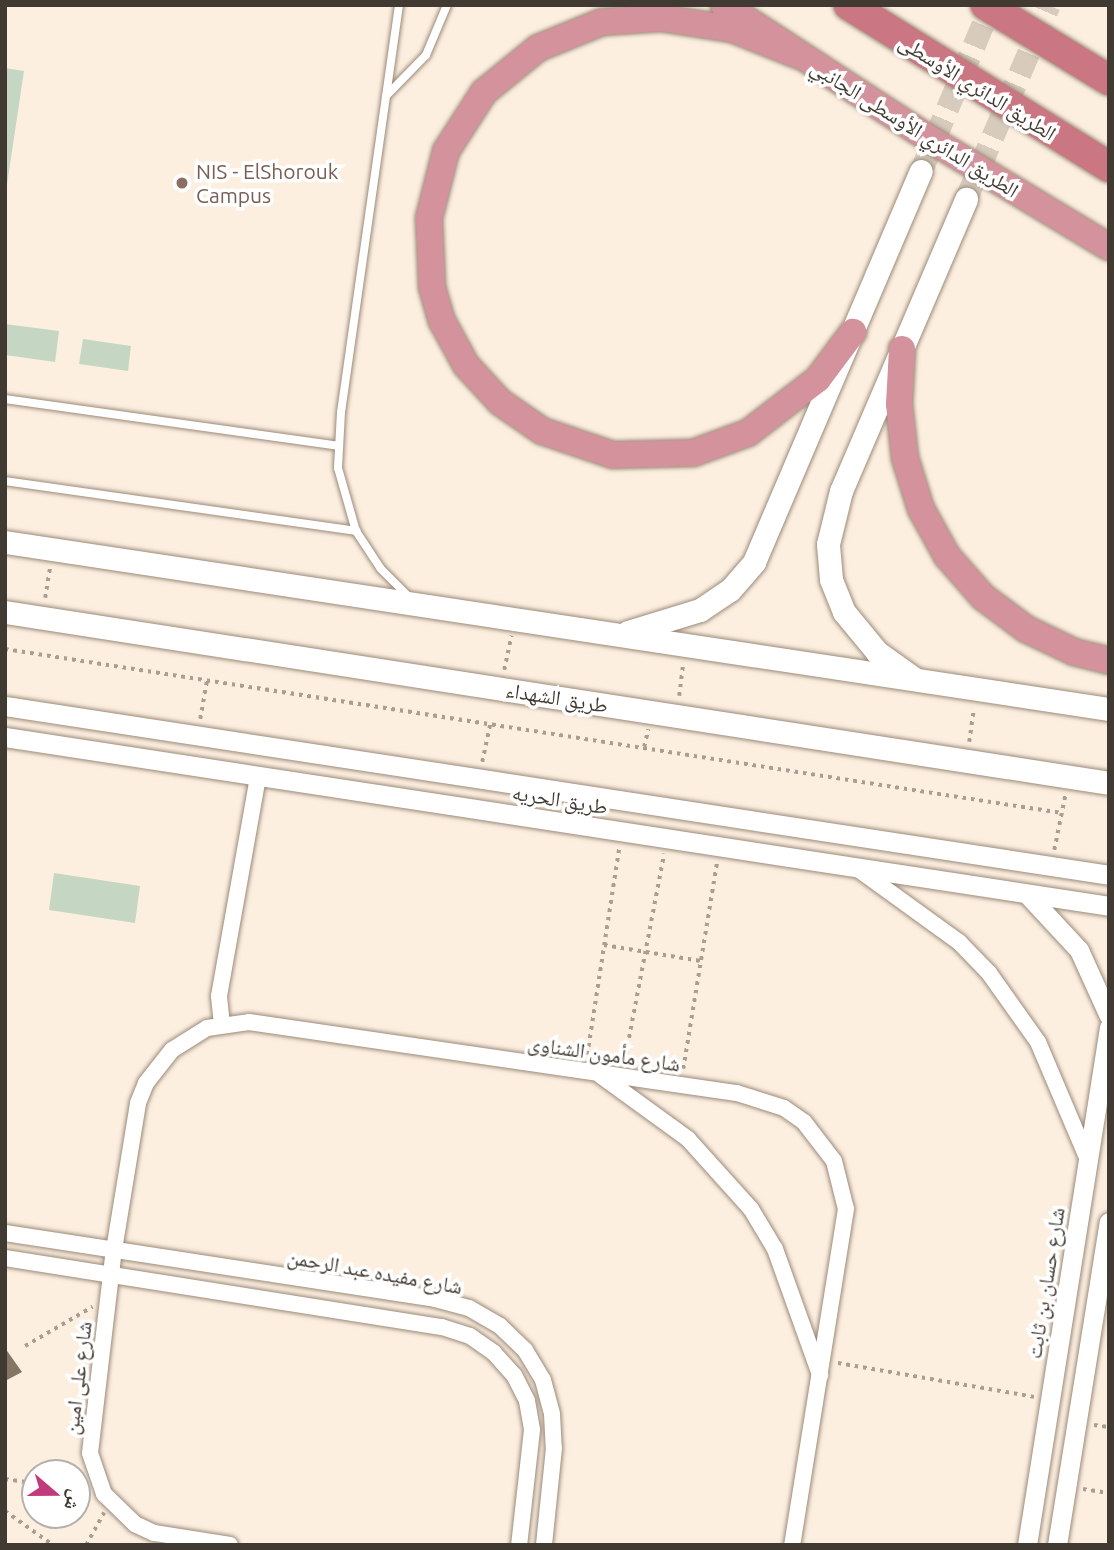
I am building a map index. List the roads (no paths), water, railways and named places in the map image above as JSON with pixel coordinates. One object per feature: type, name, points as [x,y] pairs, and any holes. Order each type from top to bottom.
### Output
[{"type":"highway","name":"الطريق الدائري الأوسطى الجانبي","points":[[724,5],[800,56],[1109,247]]},
{"type":"highway","name":"الطريق الدائري الأوسطى","points":[[849,5],[1109,167]]},
{"type":"highway","points":[[986,5],[1109,80]]},
{"type":"highway","points":[[800,56],[733,29],[661,18],[602,22],[538,48],[484,92],[446,151],[429,218],[432,287],[442,321],[466,365],[500,402],[542,431],[613,455],[693,453],[748,433],[818,380],[853,332]]},
{"type":"highway","points":[[902,349],[899,404],[905,458],[921,509],[947,556],[983,597],[1026,629],[1074,652],[1109,661]]},
{"type":"main road","points":[[614,635],[700,610],[743,577],[763,547],[921,171]]},
{"type":"main road","points":[[921,683],[877,652],[854,627],[836,596],[828,562],[834,508],[966,199]]},
{"type":"main road","points":[[5,541],[921,683],[1109,709]]},
{"type":"main road","name":"طريق الشهداء","points":[[5,612],[1109,783]]},
{"type":"street","name":"طريق الحريه","points":[[5,706],[1109,874]]},
{"type":"street","name":"طريق الحريه","points":[[5,737],[1109,906]]},
{"type":"street","points":[[222,1025],[219,996],[258,776]]},
{"type":"street","points":[[856,868],[959,942],[989,973],[1038,1042],[1088,1160]]},
{"type":"street","points":[[1027,894],[1079,950],[1109,1016]]},
{"type":"street","name":"شارع مأمون الشناوى","points":[[114,1250],[138,1103],[146,1083],[172,1050],[222,1025],[249,1022],[762,1098],[784,1108],[822,1140],[834,1161],[846,1209],[824,1360],[792,1545]]},
{"type":"street","name":"شارع حسان بن ثابت","points":[[1027,1545],[1109,1027]]},
{"type":"street","points":[[591,1072],[688,1139],[751,1209],[775,1249],[821,1377]]},
{"type":"street","points":[[1057,1545],[1109,1222]]},
{"type":"street","name":"شارع مفيده عبد الرحمن","points":[[5,1233],[435,1299],[469,1308],[500,1326],[525,1350],[543,1380],[552,1414],[554,1448],[544,1545]]},
{"type":"street","name":"شارع على امين","points":[[114,1250],[90,1453],[94,1474],[110,1502],[135,1524],[154,1533],[230,1545]]},
{"type":"street","name":"شارع مفيده عبد الرحمن","points":[[5,1258],[442,1327],[486,1347],[514,1375],[527,1401],[532,1430],[519,1545]]},
{"type":"lane","points":[[399,5],[338,446],[341,490],[356,531],[381,569],[415,605]]},
{"type":"lane","points":[[386,96],[426,55],[447,5]]},
{"type":"lane","points":[[5,399],[338,446]]},
{"type":"lane","points":[[5,481],[356,531]]},
{"type":"tunnel","points":[[921,171],[991,5]]},
{"type":"tunnel","points":[[966,199],[1049,5]]},
{"type":"place","name":"NIS - ElShorouk Campus","points":[[182,183]]}]
